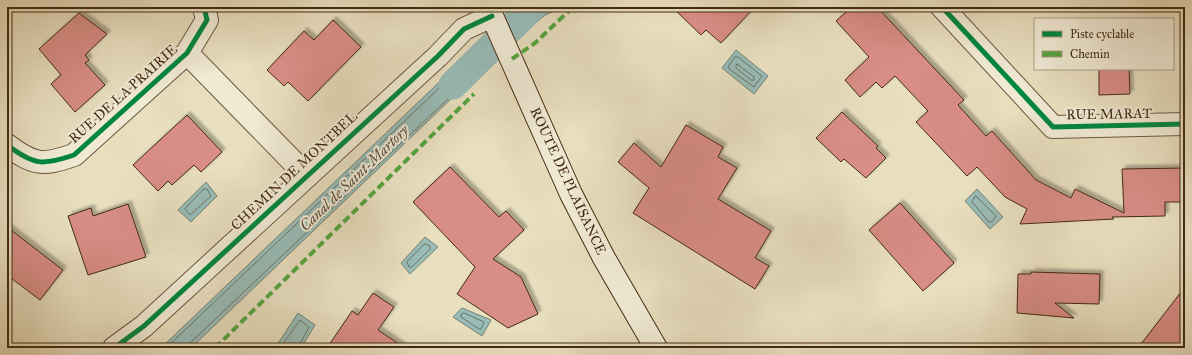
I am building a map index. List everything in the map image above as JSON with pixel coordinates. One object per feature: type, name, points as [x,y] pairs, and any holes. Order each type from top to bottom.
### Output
[{"type":"street","name":"RUE DE LA PRAIRIE","points":[[7,145],[26,159],[51,163],[74,154],[187,54],[207,20],[204,7]]},
{"type":"street","name":"RUE MARAT","points":[[942,7],[1053,127],[1185,124]]},
{"type":"street","name":"ROUTE DE PLAISANCE","points":[[491,14],[571,194],[604,258],[656,348]]},
{"type":"street","name":"CHEMIN DE MONTBEL","points":[[114,348],[144,326],[438,56],[464,29],[491,14]]},
{"type":"street","points":[[187,54],[307,176]]},
{"type":"water","points":[[513,7],[565,7],[545,15],[519,37],[508,12]]},
{"type":"water","points":[[736,50],[768,76],[754,94],[722,68]]},
{"type":"water","points":[[477,55],[484,63],[478,69],[476,75],[191,348],[161,348],[454,68],[462,69]]},
{"type":"water","points":[[206,182],[217,196],[191,222],[178,210]]},
{"type":"water","points":[[977,189],[1003,217],[990,229],[965,201]]},
{"type":"water","points":[[425,237],[438,247],[410,274],[401,263]]},
{"type":"water","points":[[462,308],[491,320],[482,336],[453,317]]},
{"type":"water","points":[[298,313],[315,325],[301,348],[275,348]]},
{"type":"building","points":[[672,7],[755,7],[721,43],[706,30],[701,35]]},
{"type":"building","points":[[852,7],[877,7],[964,100],[958,105],[986,136],[992,131],[1036,180],[1071,198],[1075,189],[1124,213],[1122,169],[1185,168],[1185,202],[1165,202],[1165,216],[1112,217],[1114,219],[1020,224],[1027,209],[1005,197],[977,167],[967,176],[916,122],[928,111],[895,76],[882,88],[876,82],[860,97],[845,80],[869,57],[836,21]]},
{"type":"building","points":[[79,13],[107,34],[85,55],[89,60],[85,63],[105,85],[75,112],[51,84],[61,75],[39,49]]},
{"type":"building","points":[[333,20],[361,47],[308,101],[288,82],[284,86],[267,70],[304,31],[314,40]]},
{"type":"building","points":[[1099,70],[1129,70],[1130,94],[1099,95]]},
{"type":"building","points":[[842,112],[878,146],[876,148],[886,158],[866,178],[844,159],[841,162],[816,138]]},
{"type":"building","points":[[187,115],[222,152],[201,172],[194,165],[172,185],[168,181],[158,191],[133,165]]},
{"type":"building","points":[[686,125],[723,147],[718,157],[737,168],[718,199],[771,231],[755,258],[769,266],[755,289],[633,213],[649,188],[618,162],[634,143],[661,167]]},
{"type":"building","points":[[450,167],[499,217],[506,211],[524,230],[493,259],[521,277],[538,314],[508,328],[457,294],[475,267],[413,202]]},
{"type":"building","points":[[900,203],[954,263],[923,291],[869,230]]},
{"type":"building","points":[[128,204],[146,257],[88,275],[68,216],[91,208],[93,216]]},
{"type":"building","points":[[7,227],[63,270],[40,300],[7,275]]},
{"type":"building","points":[[1031,272],[1100,274],[1099,304],[1055,303],[1074,318],[1017,313],[1018,274],[1031,274]]},
{"type":"building","points":[[1185,287],[1185,348],[1138,348]]},
{"type":"building","points":[[373,293],[394,307],[378,330],[405,348],[327,348],[352,311],[358,315]]},
{"type":"waterway","name":"Canal de Saint-Martory","points":[[453,85],[532,7]]},
{"type":"marked path","points":[[512,59],[535,43],[573,7]]},
{"type":"marked path","points":[[215,348],[474,94]]},
{"type":"cycle path","points":[[7,145],[24,157],[39,162],[54,161],[74,155],[187,53],[207,20],[204,7]]},
{"type":"cycle path","points":[[942,7],[1053,127],[1185,124]]},
{"type":"cycle path","points":[[114,348],[144,326],[438,56],[464,29],[492,16]]}]
